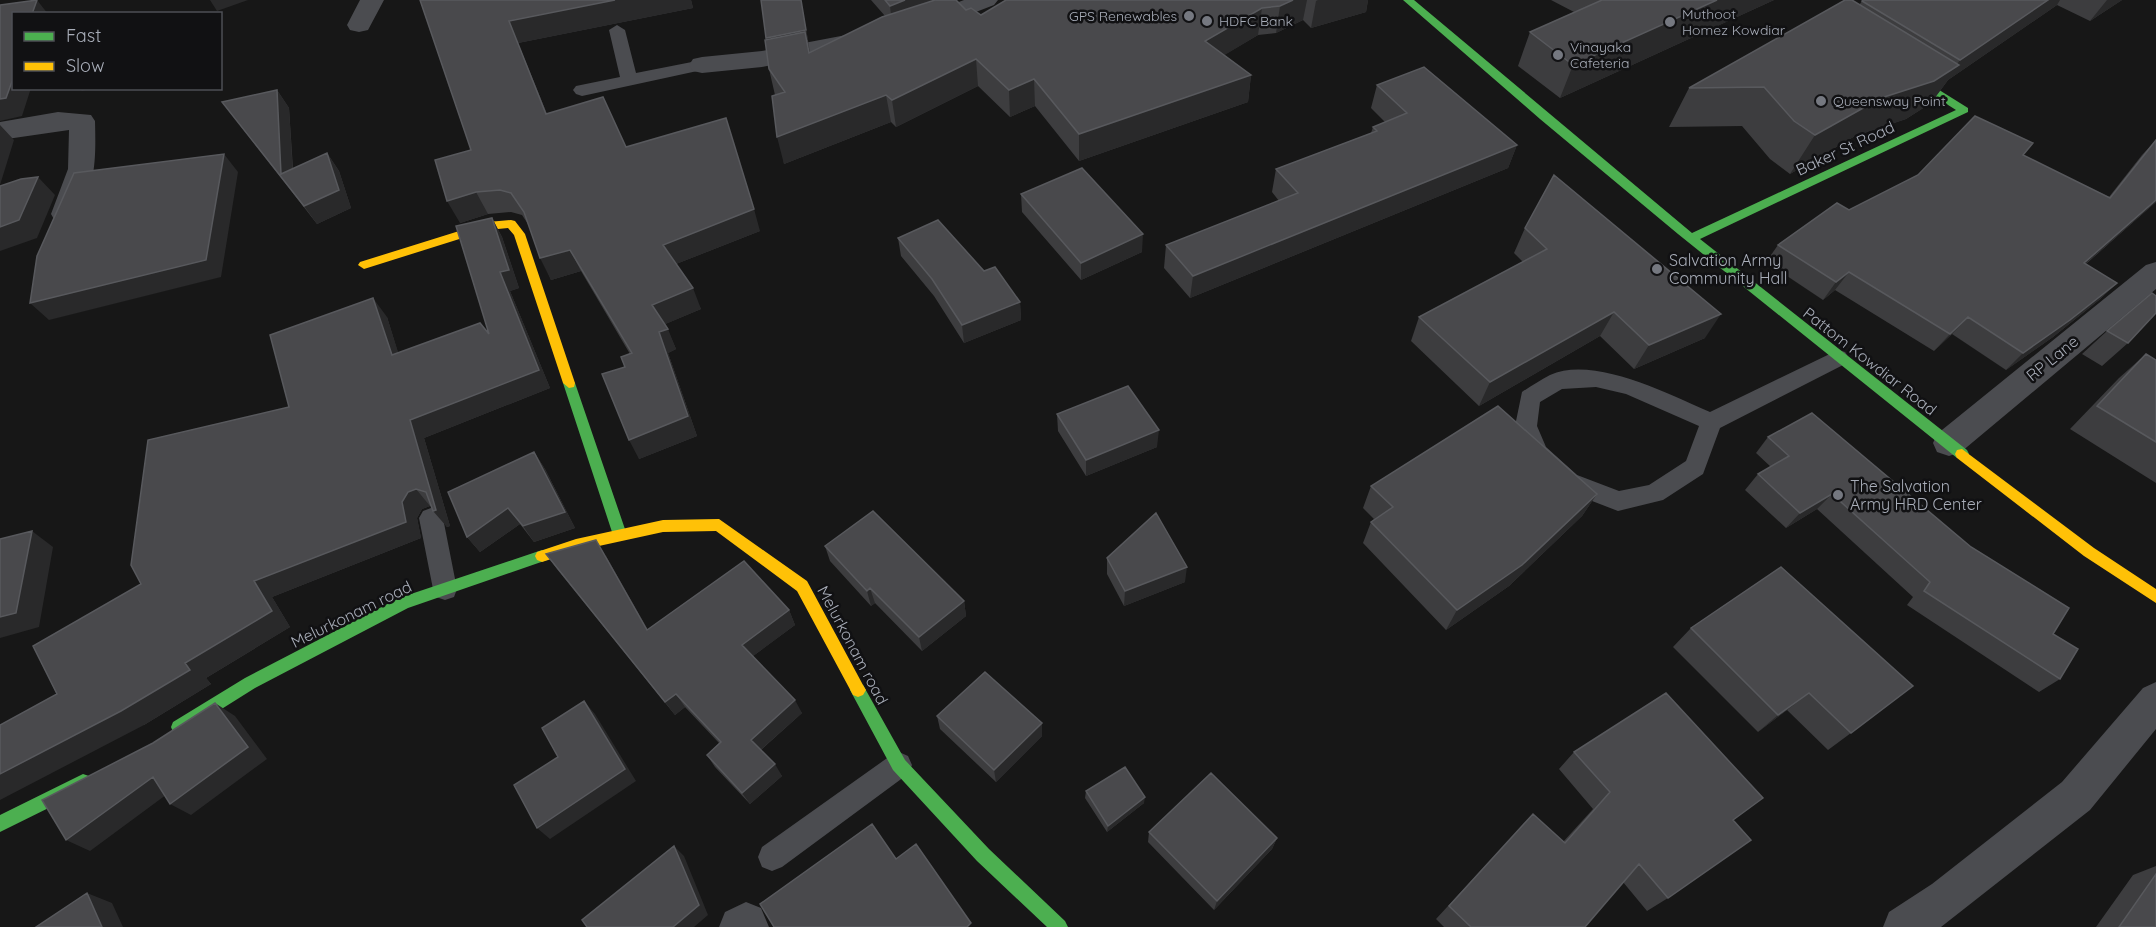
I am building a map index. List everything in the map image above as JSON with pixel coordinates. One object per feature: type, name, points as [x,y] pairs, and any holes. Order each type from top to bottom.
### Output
[{"type":"street","points":[[359,25],[372,0]]},
{"type":"street","points":[[702,65],[762,59],[894,33],[986,0]]},
{"type":"street","name":"Pattom Kowdiar Road","points":[[1408,0],[1488,70],[1838,358],[2089,552],[2156,597]]},
{"type":"street","name":"Baker St Road","points":[[1692,238],[1964,110],[1886,62]]},
{"type":"street","points":[[0,131],[58,121],[82,122],[82,169],[56,234]]},
{"type":"street","points":[[364,265],[488,226],[511,224],[519,234],[620,535]]},
{"type":"street","name":"RP Lane","points":[[1948,443],[2156,273]]},
{"type":"street","name":"Melurkonam road","points":[[169,733],[250,682],[404,603],[576,545],[663,526],[719,525],[802,586],[899,765],[983,855],[1055,926]]},
{"type":"street","points":[[1904,927],[1947,899],[2076,796],[2156,700]]},
{"type":"street","points":[[0,824],[100,773]]},
{"type":"street","points":[[741,927],[746,924],[748,927]]},
{"type":"lane","points":[[617,30],[629,80]]},
{"type":"lane","points":[[582,90],[702,65]]},
{"type":"lane","points":[[1712,422],[1630,387],[1596,379],[1558,381],[1530,398],[1526,426],[1538,453],[1569,482],[1618,501],[1655,493],[1695,467],[1712,422],[1838,358]]},
{"type":"lane","points":[[431,518],[445,589]]},
{"type":"lane","points":[[772,857],[899,765]]},
{"type":"building","points":[[37,0],[33,12],[12,12],[12,82],[6,98],[0,99],[0,5]]},
{"type":"building","points":[[420,0],[615,0],[509,21],[546,114],[603,97],[626,147],[726,118],[754,209],[663,245],[693,288],[652,305],[668,329],[659,332],[688,416],[629,440],[602,374],[625,367],[621,357],[632,353],[570,250],[540,258],[524,212],[511,193],[500,190],[476,192],[447,201],[435,160],[471,150]]},
{"type":"building","points":[[761,0],[801,0],[806,30],[766,38]]},
{"type":"building","points":[[885,0],[905,0],[890,6]]},
{"type":"building","points":[[935,0],[956,0],[966,10],[971,8],[981,15],[1006,0],[1293,0],[1280,6],[1262,8],[1205,41],[1251,75],[1079,134],[1034,79],[1009,90],[976,59],[892,100],[886,95],[777,137],[772,96],[785,92],[769,69],[765,40],[805,32],[809,53],[882,17]]},
{"type":"building","points":[[1602,0],[1717,0],[1573,65],[1530,32]]},
{"type":"building","points":[[1845,0],[1852,0],[1959,65],[1934,81],[1881,98],[1815,135],[1794,121],[1764,87],[1689,88]]},
{"type":"building","points":[[1863,0],[2048,0],[1960,60]]},
{"type":"building","points":[[1424,67],[1517,145],[1193,276],[1166,245],[1298,193],[1276,169],[1377,131],[1373,127],[1407,113],[1377,85]]},
{"type":"building","points":[[277,90],[281,174],[327,153],[339,190],[304,206],[222,102]]},
{"type":"building","points":[[1975,116],[2033,143],[2023,155],[2110,198],[2156,140],[2156,200],[2084,263],[2117,283],[2023,353],[1968,317],[1950,334],[1849,272],[1836,282],[1778,245],[1837,203],[1849,210],[1918,175]]},
{"type":"building","points":[[224,154],[206,260],[30,303],[37,256],[74,173]]},
{"type":"building","points":[[1082,168],[1143,234],[1081,263],[1021,194]]},
{"type":"building","points":[[1554,175],[1721,314],[1649,345],[1614,312],[1490,382],[1419,317],[1547,249],[1525,228]]},
{"type":"building","points":[[38,177],[19,220],[0,227],[0,186],[21,179]]},
{"type":"building","points":[[492,218],[509,270],[500,272],[539,370],[410,420],[436,510],[433,511],[426,492],[416,489],[408,492],[402,502],[406,522],[254,581],[272,611],[185,663],[190,670],[121,711],[0,774],[0,725],[57,694],[33,646],[141,584],[131,565],[148,440],[289,407],[270,335],[373,298],[392,355],[480,323],[489,334],[456,226]]},
{"type":"building","points":[[938,220],[984,271],[995,267],[1020,302],[962,325],[932,279],[898,238]]},
{"type":"building","points":[[2152,293],[2156,296],[2156,313],[2128,343],[2107,331]]},
{"type":"building","points":[[2146,354],[2156,360],[2156,442],[2097,406]]},
{"type":"building","points":[[1128,386],[1159,430],[1086,460],[1057,414]]},
{"type":"building","points":[[1498,406],[1597,494],[1522,565],[1457,610],[1371,522],[1393,507],[1371,486]]},
{"type":"building","points":[[1812,413],[1971,547],[2069,608],[2053,634],[2078,649],[2060,679],[1924,591],[1930,582],[1832,494],[1800,513],[1758,474],[1789,456],[1768,437]]},
{"type":"building","points":[[534,452],[565,512],[523,526],[508,508],[467,537],[448,492]]},
{"type":"building","points":[[873,511],[964,601],[919,637],[870,588],[867,591],[825,546]]},
{"type":"building","points":[[1156,513],[1187,567],[1125,591],[1107,558]]},
{"type":"building","points":[[32,531],[16,613],[0,617],[0,539]]},
{"type":"building","points":[[596,540],[647,630],[744,561],[789,610],[742,645],[795,700],[751,740],[775,764],[742,793],[707,755],[721,742],[676,694],[665,702],[546,554]]},
{"type":"building","points":[[1781,567],[1913,686],[1851,733],[1809,693],[1778,715],[1691,628]]},
{"type":"building","points":[[985,672],[1042,723],[994,770],[937,716]]},
{"type":"building","points":[[1666,693],[1763,798],[1733,820],[1751,840],[1668,898],[1639,864],[1585,927],[1471,927],[1449,906],[1533,814],[1565,843],[1610,792],[1574,752]]},
{"type":"building","points":[[584,701],[625,769],[537,828],[514,785],[558,757],[542,728]]},
{"type":"building","points":[[215,703],[248,747],[170,804],[153,777],[66,840],[42,800],[153,743]]},
{"type":"building","points":[[1125,767],[1145,797],[1108,826],[1086,791]]},
{"type":"building","points":[[1211,773],[1277,838],[1217,901],[1149,832]]},
{"type":"building","points":[[872,824],[896,859],[916,844],[971,923],[967,927],[774,927],[760,904]]},
{"type":"building","points":[[674,846],[699,905],[673,927],[587,927],[582,920]]},
{"type":"building","points":[[2156,874],[2156,927],[2119,927]]},
{"type":"building","points":[[87,893],[102,927],[36,927]]},
{"type":"traffic: fast","points":[[1408,0],[1682,231],[1962,454]]},
{"type":"traffic: fast","points":[[1692,238],[1964,110],[1900,70]]},
{"type":"traffic: fast","points":[[569,383],[620,535]]},
{"type":"traffic: fast","points":[[179,727],[250,683],[404,603],[542,556]]},
{"type":"traffic: fast","points":[[858,690],[899,765],[983,855],[1059,927]]},
{"type":"traffic: fast","points":[[0,824],[83,782]]},
{"type":"traffic: slow","points":[[364,265],[488,226],[511,224],[519,234],[569,383]]},
{"type":"traffic: slow","points":[[1962,454],[2089,552],[2156,597]]},
{"type":"traffic: slow","points":[[542,556],[576,545],[663,526],[719,525],[802,586],[858,690]]},
{"type":"place","name":"GPS Renewables","points":[[1189,16]]},
{"type":"place","name":"HDFC Bank","points":[[1207,21]]},
{"type":"place","name":"Muthoot Homez Kowdiar","points":[[1670,22]]},
{"type":"place","name":"Vinayaka Cafeteria","points":[[1558,55]]},
{"type":"place","name":"Queensway Point","points":[[1821,101]]},
{"type":"place","name":"Salvation Army Community Hall","points":[[1657,269]]},
{"type":"place","name":"The Salvation Army HRD Center","points":[[1838,495]]}]
